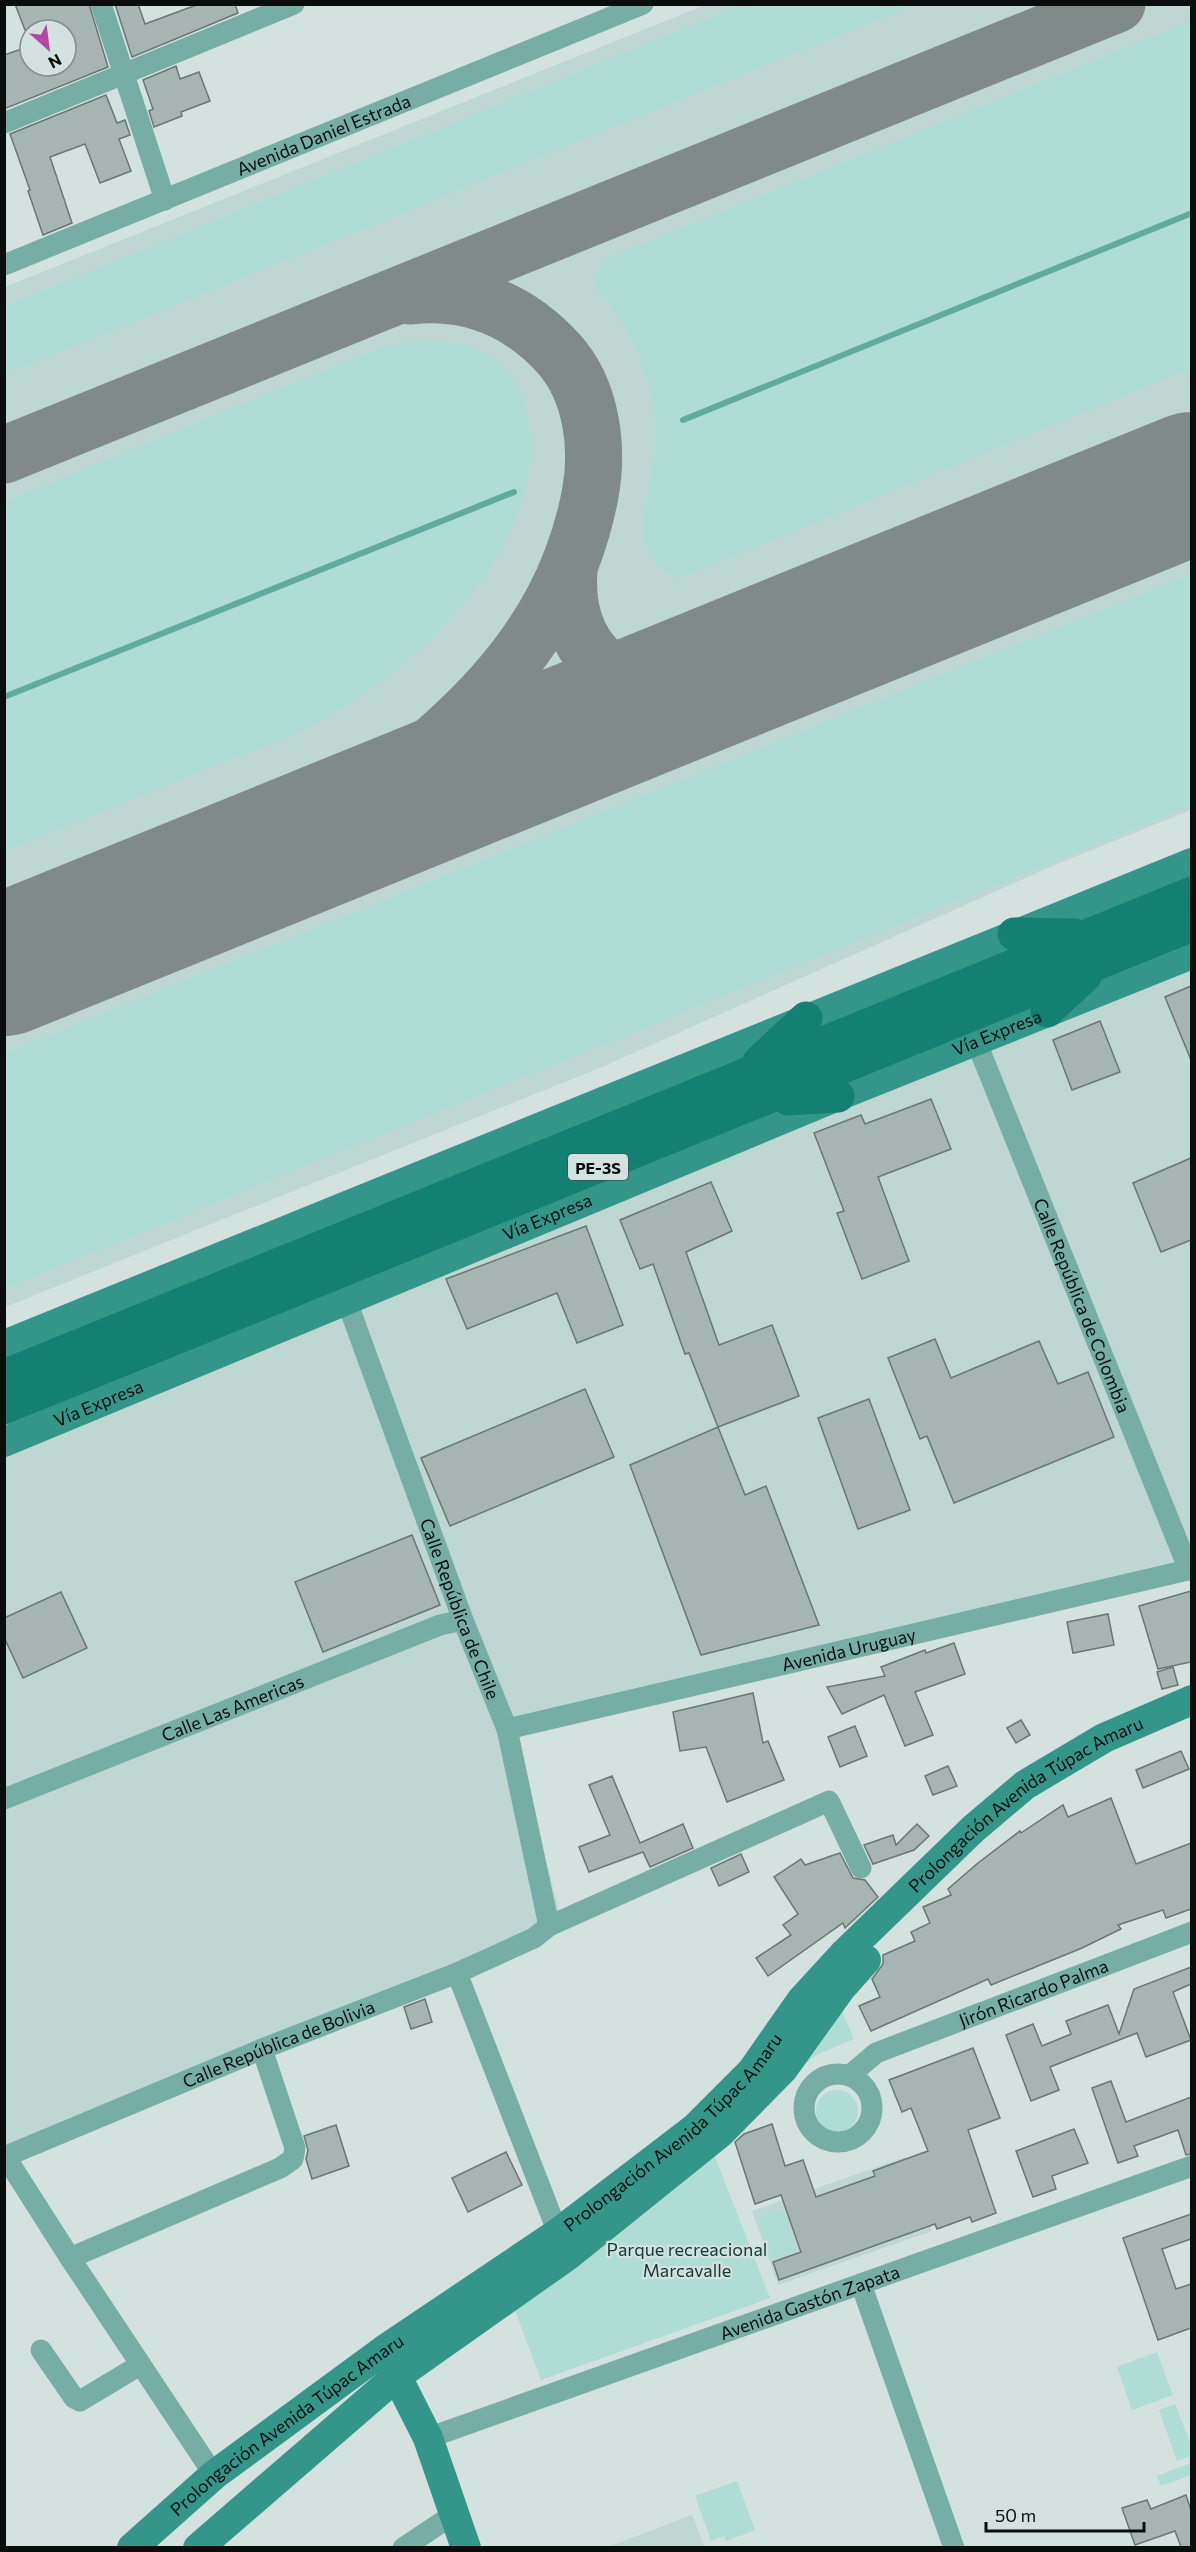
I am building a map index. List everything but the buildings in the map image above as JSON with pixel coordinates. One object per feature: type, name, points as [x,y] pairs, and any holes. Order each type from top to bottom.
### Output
[{"type":"main road","points":[[4,1346],[1191,863]]},
{"type":"main road","name":"Vía Expresa","points":[[4,1408],[752,1088],[1093,949],[1191,893]]},
{"type":"main road","name":"Vía Expresa","points":[[1093,949],[1191,925]]},
{"type":"main road","points":[[1014,934],[1093,949],[1047,1011]]},
{"type":"main road","name":"Vía Expresa","points":[[4,1442],[838,1096],[1191,954]]},
{"type":"main road","points":[[752,1088],[806,1018]]},
{"type":"main road","points":[[752,1088],[838,1096]]},
{"type":"main road","name":"Vía Expresa","points":[[4,1376],[752,1088]]},
{"type":"main road","name":"Prolongación Avenida Túpac Amaru","points":[[132,2547],[214,2475],[384,2350],[558,2233],[694,2129],[752,2071],[801,2001],[845,1953],[973,1829],[1024,1785],[1104,1738],[1191,1700]]},
{"type":"main road","name":"Prolongación Avenida Túpac Amaru","points":[[198,2547],[397,2376],[567,2256],[720,2133],[783,2069],[841,1988],[895,1928],[995,1830],[1026,1807],[1110,1758],[1191,1718]]},
{"type":"main road","points":[[384,2350],[428,2438],[466,2547]]},
{"type":"street","points":[[101,4],[165,200]]},
{"type":"street","points":[[4,123],[294,4]]},
{"type":"street","name":"Avenida Daniel Estrada","points":[[4,265],[165,200],[603,12],[643,4]]},
{"type":"street","name":"Calle República de Colombia","points":[[976,1041],[1190,1569]]},
{"type":"street","name":"Calle República de Chile","points":[[346,1299],[463,1620],[507,1729],[549,1926]]},
{"type":"street","name":"Avenida Uruguay","points":[[507,1729],[1190,1569]]},
{"type":"street","name":"Calle Las Americas","points":[[4,1799],[440,1625],[463,1620]]},
{"type":"street","name":"Calle República de Bolivia","points":[[5,2157],[262,2049],[456,1973],[534,1938],[549,1926],[829,1801],[861,1868]]},
{"type":"street","name":"Jirón Ricardo Palma","points":[[849,2076],[876,2053],[1191,1932]]},
{"type":"street","points":[[456,1973],[558,2233]]},
{"type":"street","points":[[70,2258],[280,2168],[293,2159],[295,2148],[262,2049]]},
{"type":"street","points":[[5,2157],[214,2475]]},
{"type":"street","name":"Avenida Gastón Zapata","points":[[428,2438],[1191,2166]]},
{"type":"street","points":[[861,2284],[954,2547]]},
{"type":"street","points":[[41,2350],[74,2398],[80,2401],[140,2365]]},
{"type":"street","points":[[403,2547],[454,2514]]},
{"type":"shaded area","points":[[705,5],[1191,5],[1191,810],[1057,864],[602,1067],[5,1307],[5,287]]},
{"type":"shaded area","points":[[1191,933],[1191,1572],[510,1723],[563,1925],[5,2149],[5,1417]]},
{"type":"shaded area","points":[[905,2157],[932,2231],[778,2285],[752,2211]]},
{"type":"shaded area","points":[[692,2515],[705,2547],[611,2546]]},
{"type":"green space","points":[[741,5],[915,5],[5,375],[5,306]]},
{"type":"green space","points":[[1191,21],[1191,369],[691,574],[674,578],[660,568],[650,556],[643,531],[643,517],[654,452],[652,404],[644,372],[631,339],[613,310],[593,285],[600,264],[610,257]]},
{"type":"green space","points":[[412,341],[466,345],[490,356],[509,373],[516,384],[522,395],[529,420],[530,467],[519,513],[497,557],[467,600],[432,638],[393,673],[354,702],[304,731],[5,852],[5,501],[384,346]]},
{"type":"green space","points":[[1191,574],[1191,806],[5,1289],[5,1053]]},
{"type":"green space","points":[[842,2011],[854,2039],[816,2055],[800,2069]]},
{"type":"green space","points":[[837,2090],[845,2091],[852,2096],[857,2103],[857,2119],[852,2126],[845,2131],[837,2132],[829,2131],[822,2126],[817,2119],[816,2111],[817,2103],[822,2096],[829,2091]]},
{"type":"green space","name":"Parque recreacional Marcavalle","points":[[714,2154],[770,2298],[541,2380],[514,2308],[616,2236]]},
{"type":"green space","points":[[783,2209],[798,2251],[772,2260],[757,2218]]},
{"type":"green space","points":[[1157,2352],[1173,2395],[1132,2410],[1117,2367]]},
{"type":"green space","points":[[1175,2404],[1192,2448],[1191,2456],[1177,2461],[1159,2410]]},
{"type":"green space","points":[[1191,2463],[1191,2475],[1161,2486],[1157,2476]]},
{"type":"green space","points":[[737,2481],[755,2530],[726,2541],[724,2536],[711,2541],[695,2496]]},
{"type":"waterway","points":[[683,420],[1192,213]]},
{"type":"waterway","points":[[4,697],[514,492]]},
{"type":"taxiway","points":[[4,455],[1117,4]]},
{"type":"taxiway","points":[[310,841],[357,806],[446,733],[485,694],[521,652],[550,605],[574,553],[590,495],[594,458],[586,402],[579,385],[559,354],[527,325],[492,306],[453,296],[410,296]]},
{"type":"taxiway","points":[[569,571],[571,610],[577,628],[585,644],[609,670],[626,679],[663,687],[714,677]]},
{"type":"runway","points":[[4,965],[1192,483]]}]
